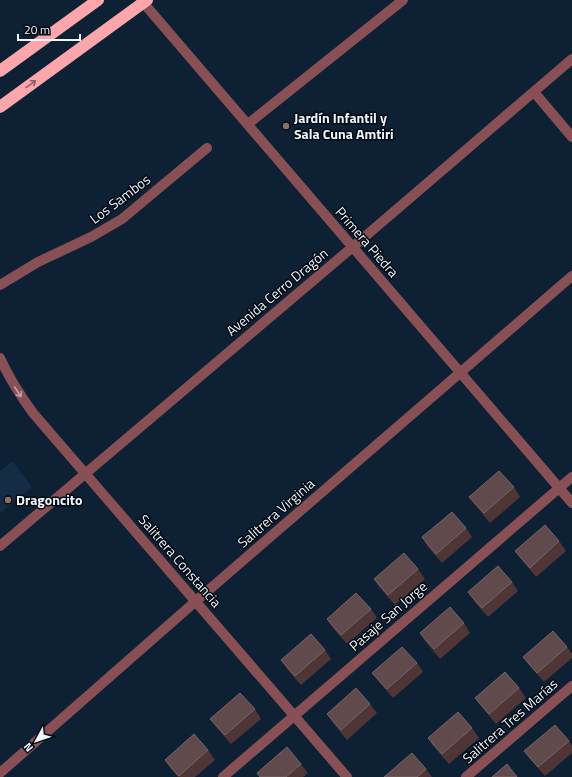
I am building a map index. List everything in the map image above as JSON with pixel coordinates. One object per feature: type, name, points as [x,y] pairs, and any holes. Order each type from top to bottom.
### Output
[{"type":"highway","points":[[0,71],[98,0]]},
{"type":"highway","points":[[0,107],[144,1]]},
{"type":"street","points":[[248,124],[403,0]]},
{"type":"street","name":"Primera Piedra","points":[[144,1],[572,503]]},
{"type":"street","name":"Avenida Cerro Dragón","points":[[0,546],[572,59]]},
{"type":"street","points":[[534,92],[572,136]]},
{"type":"street","name":"Los Sambos","points":[[0,285],[38,262],[91,237],[122,219],[207,148]]},
{"type":"street","name":"Salitrera Virginia","points":[[0,773],[196,601],[572,276]]},
{"type":"street","name":"Salitrera Constancia","points":[[0,358],[9,378],[24,401],[347,777]]},
{"type":"street","name":"Pasaje San Jorge","points":[[223,777],[572,477]]},
{"type":"street","name":"Salitrera Tres Marías","points":[[466,777],[572,686]]},
{"type":"shaded area","name":"Dragoncito","points":[[12,461],[32,487],[0,513],[0,471]]},
{"type":"building","points":[[499,471],[514,487],[484,513],[469,497]]},
{"type":"building","points":[[452,512],[466,528],[436,554],[422,537]]},
{"type":"building","points":[[545,525],[559,541],[530,568],[515,551]]},
{"type":"building","points":[[404,553],[418,569],[388,595],[374,579]]},
{"type":"building","points":[[498,566],[512,582],[482,608],[468,592]]},
{"type":"building","points":[[356,593],[371,609],[341,635],[327,619]]},
{"type":"building","points":[[450,607],[464,623],[434,649],[420,633]]},
{"type":"building","points":[[553,631],[567,647],[537,673],[523,657]]},
{"type":"building","points":[[311,634],[325,650],[295,676],[281,660]]},
{"type":"building","points":[[402,647],[417,663],[387,689],[372,673]]},
{"type":"building","points":[[505,672],[519,688],[489,714],[475,698]]},
{"type":"building","points":[[356,688],[370,704],[341,730],[327,714]]},
{"type":"building","points":[[240,693],[255,709],[225,735],[210,719]]},
{"type":"building","points":[[458,712],[472,728],[442,754],[428,738]]},
{"type":"building","points":[[555,725],[569,741],[538,767],[524,751]]},
{"type":"building","points":[[194,734],[208,750],[179,776],[165,760]]},
{"type":"building","points":[[287,747],[301,764],[286,777],[260,777],[257,773]]},
{"type":"building","points":[[412,753],[426,769],[417,777],[384,777]]},
{"type":"building","points":[[507,764],[517,777],[492,777]]},
{"type":"place","name":"Jardín Infantil y Sala Cuna Amtiri","points":[[286,126]]},
{"type":"place","name":"Dragoncito","points":[[8,500]]}]
